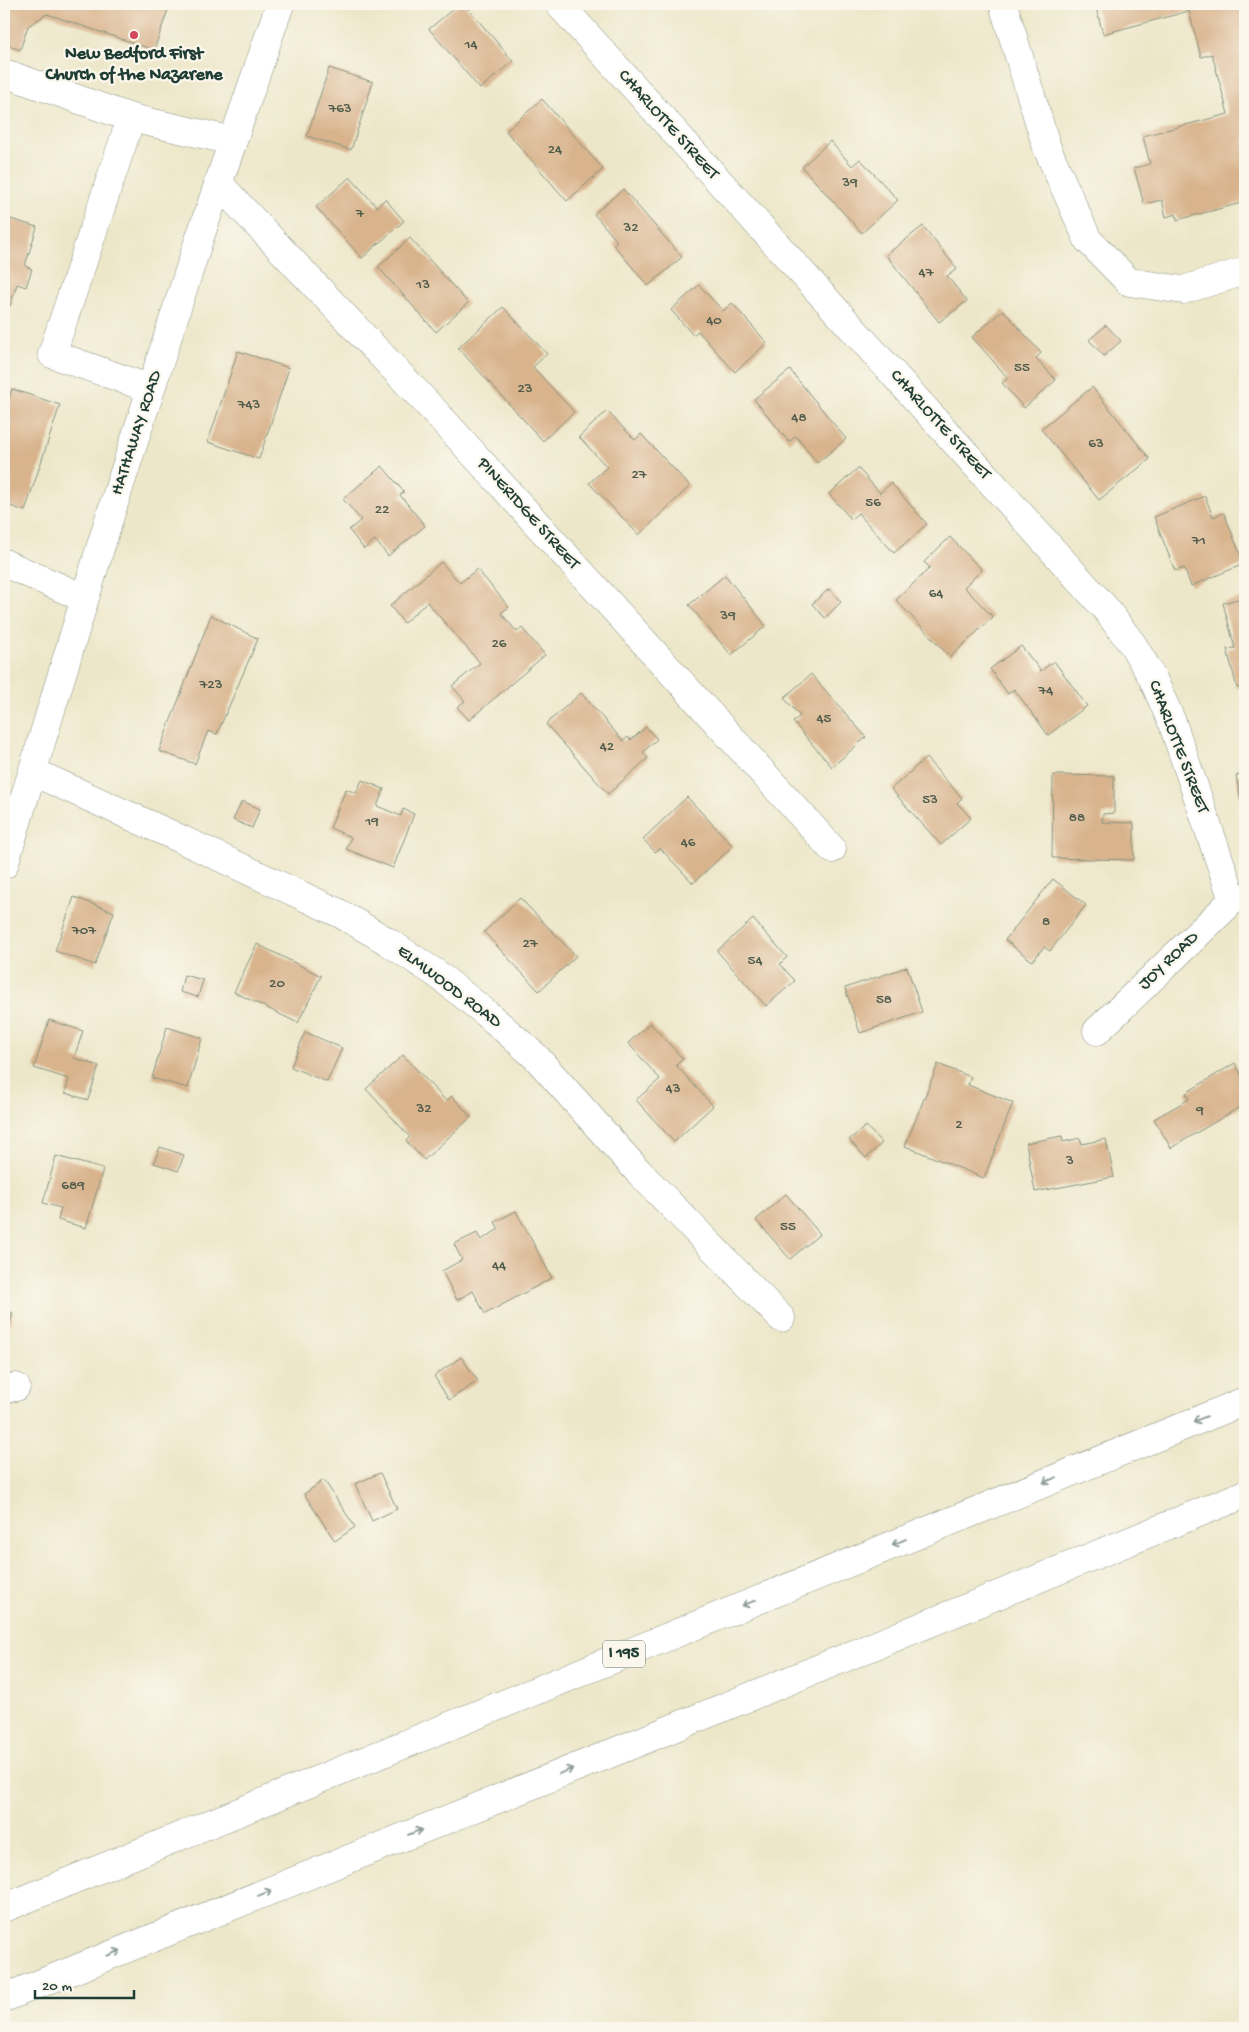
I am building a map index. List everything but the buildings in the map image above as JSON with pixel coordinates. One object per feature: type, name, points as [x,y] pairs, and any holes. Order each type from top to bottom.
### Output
[{"type":"main road","name":"HATHAWAY ROAD","points":[[4,865],[84,598],[218,183],[280,4]]},
{"type":"main road","name":"CHARLOTTE STREET","points":[[559,4],[1106,608],[1133,645],[1152,677],[1239,899]]},
{"type":"main road","points":[[1003,4],[1047,148],[1088,240],[1129,282],[1183,290],[1245,271]]},
{"type":"main road","points":[[4,73],[131,118],[233,141]]},
{"type":"main road","points":[[131,118],[52,354],[151,389]]},
{"type":"main road","name":"PINERIDGE STREET","points":[[218,183],[440,417],[832,849]]},
{"type":"main road","points":[[4,563],[84,598]]},
{"type":"main road","name":"ELMWOOD ROAD","points":[[33,772],[339,914],[387,941],[437,974],[486,1013],[536,1057],[636,1169],[782,1318]]},
{"type":"main road","name":"JOY ROAD","points":[[1097,1031],[1239,899]]},
{"type":"main road","name":"I 195","points":[[4,1908],[1245,1401]]},
{"type":"main road","points":[[4,1998],[630,1746],[1245,1494]]},
{"type":"place","name":"New Bedford First Church of the Nazarene","points":[[134,35]]}]
